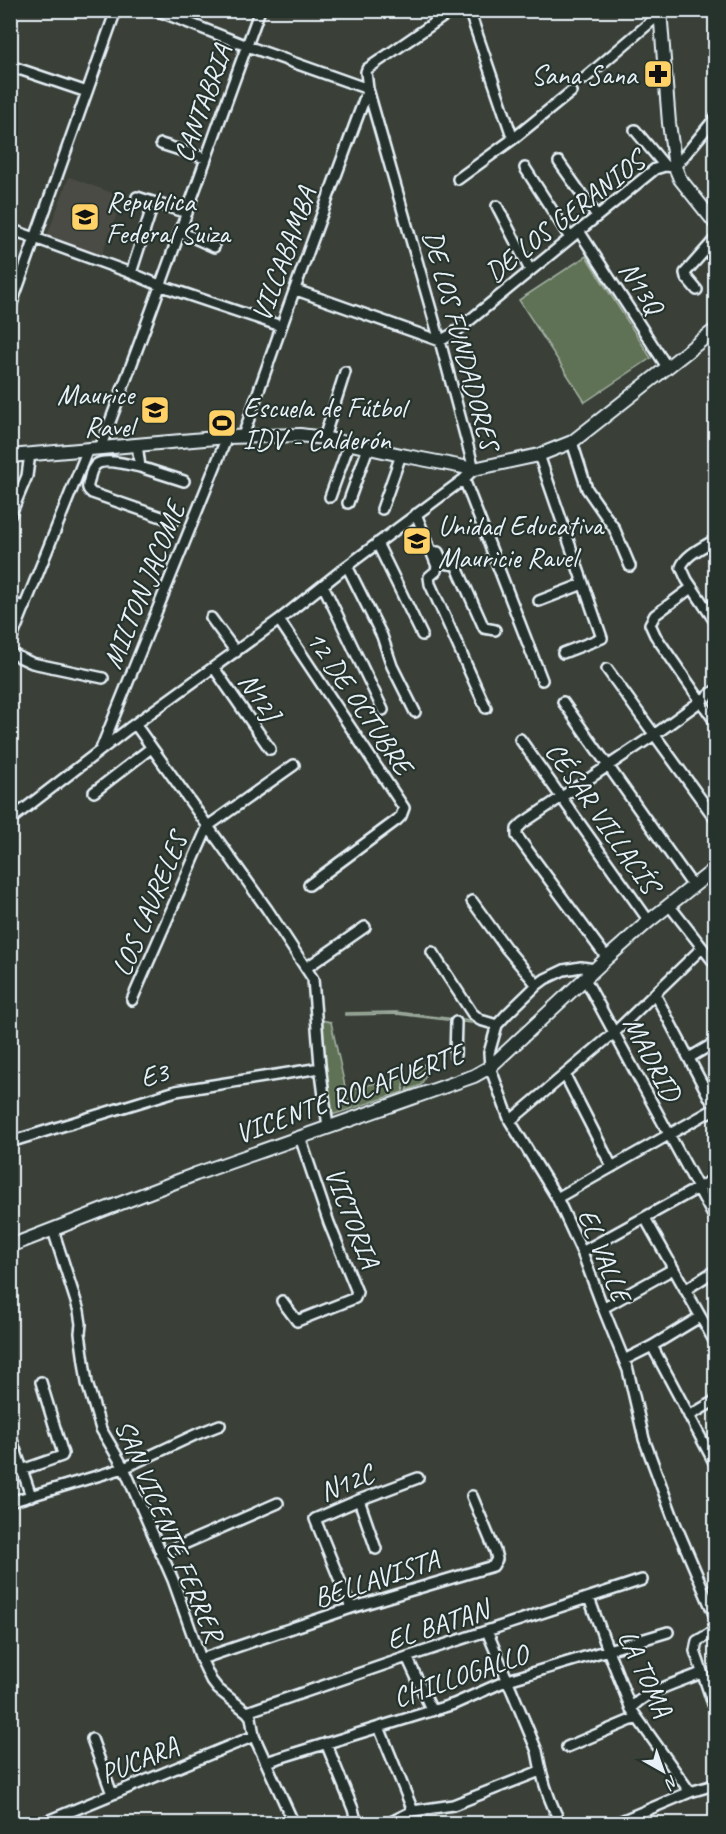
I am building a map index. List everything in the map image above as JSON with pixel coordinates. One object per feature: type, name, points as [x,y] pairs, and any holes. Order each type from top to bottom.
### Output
[{"type":"street","points":[[10,309],[116,10]]},
{"type":"street","points":[[156,10],[247,46],[368,89]]},
{"type":"street","name":"CANTABRIA","points":[[10,643],[94,448],[181,232],[205,158],[261,10]]},
{"type":"street","name":"VILCABAMBA","points":[[243,436],[280,326],[296,290],[368,89],[367,69],[453,10]]},
{"type":"street","points":[[470,10],[513,139]]},
{"type":"street","points":[[584,79],[660,12]]},
{"type":"street","points":[[660,12],[670,166]]},
{"type":"street","points":[[10,66],[87,92]]},
{"type":"street","name":"DE LOS FUNDADORES","points":[[10,820],[100,750],[279,620],[474,470],[440,341],[368,89]]},
{"type":"street","points":[[458,179],[513,139],[571,92]]},
{"type":"street","name":"DE LOS GERANIOS","points":[[440,341],[454,333],[655,169],[670,166],[716,117]]},
{"type":"street","points":[[635,130],[670,166],[716,224]]},
{"type":"street","points":[[161,144],[205,158]]},
{"type":"street","points":[[559,162],[597,216]]},
{"type":"street","points":[[525,168],[570,238]]},
{"type":"street","points":[[137,197],[187,213]]},
{"type":"street","points":[[496,206],[531,270]]},
{"type":"street","points":[[131,273],[150,214]]},
{"type":"street","points":[[10,229],[159,285],[280,326]]},
{"type":"street","name":"N13Q","points":[[579,231],[667,367]]},
{"type":"street","points":[[181,232],[214,247]]},
{"type":"street","points":[[697,290],[685,273],[716,238]]},
{"type":"street","points":[[296,290],[440,341]]},
{"type":"street","points":[[10,456],[227,437],[300,435],[474,470],[539,455],[572,442],[716,329]]},
{"type":"street","points":[[324,438],[345,372]]},
{"type":"street","name":"MILTON JACOME","points":[[100,750],[227,437]]},
{"type":"street","points":[[572,442],[587,489],[614,528],[630,566]]},
{"type":"street","points":[[137,444],[140,467]]},
{"type":"street","points":[[330,497],[349,444]]},
{"type":"street","points":[[348,503],[368,448]]},
{"type":"street","points":[[10,516],[27,476],[30,454]]},
{"type":"street","points":[[382,509],[401,455]]},
{"type":"street","points":[[539,455],[602,638],[563,652]]},
{"type":"street","points":[[173,521],[92,493],[87,486],[92,469],[96,464],[102,462],[140,467],[184,482]]},
{"type":"street","points":[[464,479],[542,680]]},
{"type":"street","points":[[418,513],[442,561],[445,564],[456,565],[483,626],[495,630]]},
{"type":"street","points":[[418,513],[437,566],[436,571],[429,577],[430,584],[486,708]]},
{"type":"street","points":[[716,540],[695,552],[682,564],[681,570],[716,623]]},
{"type":"street","points":[[377,543],[422,635]]},
{"type":"street","points":[[347,566],[382,636],[392,666],[415,712]]},
{"type":"street","points":[[539,601],[583,584]]},
{"type":"street","points":[[323,585],[383,710]]},
{"type":"street","points":[[691,588],[655,615],[650,624],[716,723]]},
{"type":"street","points":[[10,603],[25,608]]},
{"type":"street","points":[[211,618],[236,652]]},
{"type":"street","name":"12 DE OCTUBRE","points":[[279,620],[404,808],[397,820],[309,885]]},
{"type":"street","points":[[10,653],[32,663],[103,678]]},
{"type":"street","name":"N12J","points":[[214,668],[270,750]]},
{"type":"street","points":[[607,669],[716,820]]},
{"type":"street","points":[[607,958],[519,838],[517,829],[716,690]]},
{"type":"street","points":[[563,702],[693,886]]},
{"type":"street","points":[[114,716],[131,727],[151,748],[314,979],[320,1065],[328,1127]]},
{"type":"street","name":"CÉSAR VILLACÍS","points":[[520,740],[649,921]]},
{"type":"street","points":[[94,792],[151,748]]},
{"type":"street","points":[[207,826],[294,765]]},
{"type":"street","name":"LOS LAURELES","points":[[132,1000],[207,826]]},
{"type":"street","name":"VICENTE ROCAFUERTE","points":[[10,1246],[196,1174],[454,1084],[490,1067],[649,921],[693,886],[713,874]]},
{"type":"street","points":[[472,901],[506,948],[537,985]]},
{"type":"street","points":[[669,905],[716,965]]},
{"type":"street","points":[[306,968],[365,927]]},
{"type":"street","points":[[510,1121],[614,1033],[702,948]]},
{"type":"street","points":[[432,952],[472,1013],[480,1020],[497,1025]]},
{"type":"street","name":"EL VALLE","points":[[595,969],[581,967],[564,970],[544,979],[537,985],[497,1025],[489,1053],[490,1067],[510,1121],[557,1198],[582,1252],[628,1370],[644,1439],[675,1523],[716,1619]]},
{"type":"street","name":"MADRID","points":[[585,979],[716,1221]]},
{"type":"street","points":[[557,1198],[715,1108],[655,994]]},
{"type":"street","points":[[455,1056],[456,1022]]},
{"type":"street","points":[[689,1058],[716,1042]]},
{"type":"street","name":"E3","points":[[10,1142],[176,1090],[314,1069]]},
{"type":"street","points":[[565,1075],[612,1167]]},
{"type":"street","name":"VICTORIA","points":[[282,1301],[297,1322],[355,1298],[357,1293],[329,1223],[300,1137]]},
{"type":"street","points":[[582,1252],[716,1178]]},
{"type":"street","points":[[645,1218],[716,1344]]},
{"type":"street","name":"SAN VICENTE FERRER","points":[[53,1230],[79,1311],[87,1383],[101,1429],[124,1468],[173,1580],[201,1659],[211,1680],[218,1689],[247,1712]]},
{"type":"street","points":[[603,1308],[673,1269]]},
{"type":"street","points":[[685,1290],[716,1270]]},
{"type":"street","points":[[624,1360],[700,1317]]},
{"type":"street","points":[[652,1346],[716,1466]]},
{"type":"street","points":[[10,1474],[63,1454],[41,1382]]},
{"type":"street","points":[[689,1416],[716,1400]]},
{"type":"street","points":[[10,1502],[124,1468],[220,1425]]},
{"type":"street","points":[[10,1434],[31,1496]]},
{"type":"street","name":"N12C","points":[[351,1608],[315,1521],[317,1517],[418,1478]]},
{"type":"street","name":"BELLAVISTA","points":[[201,1659],[351,1608],[495,1564],[497,1559],[495,1551],[472,1496]]},
{"type":"street","points":[[359,1500],[376,1549]]},
{"type":"street","points":[[161,1554],[278,1503]]},
{"type":"street","name":"EL BATAN","points":[[247,1712],[642,1580]]},
{"type":"street","name":"LA TOMA","points":[[590,1598],[634,1714],[690,1792]]},
{"type":"street","points":[[716,1630],[697,1641],[694,1651],[716,1713]]},
{"type":"street","points":[[487,1631],[537,1751],[540,1771],[561,1824]]},
{"type":"street","name":"CHILLOGALLO","points":[[266,1762],[454,1704],[508,1680],[668,1632]]},
{"type":"street","points":[[407,1657],[432,1711]]},
{"type":"street","points":[[567,1747],[634,1714],[635,1704],[644,1698],[701,1673]]},
{"type":"street","points":[[247,1712],[251,1717],[254,1736],[291,1822]]},
{"type":"street","points":[[379,1727],[413,1811]]},
{"type":"street","name":"PUCARA","points":[[40,1824],[254,1736]]},
{"type":"street","points":[[92,1739],[112,1794]]},
{"type":"street","points":[[326,1743],[357,1824]]},
{"type":"street","points":[[387,1824],[413,1811],[453,1805],[540,1771]]},
{"type":"street","points":[[614,1824],[690,1792],[714,1785]]},
{"type":"shaded area","name":"Republica Federal Suiza","points":[[69,177],[123,197],[101,256],[47,236]]},
{"type":"green space","points":[[586,256],[651,358],[585,402],[519,300]]},
{"type":"green space","points":[[396,1012],[479,1022],[479,1024],[397,1014],[345,1015],[345,1013]]},
{"type":"green space","points":[[316,1019],[331,1022],[346,1091],[406,1075],[403,1092],[329,1116]]},
{"type":"green space","points":[[425,1064],[426,1075],[421,1085],[406,1091],[415,1067]]},
{"type":"place","name":"Sana Sana","points":[[658,74]]},
{"type":"place","name":"Republica Federal Suiza","points":[[85,217]]},
{"type":"place","name":"Maurice Ravel","points":[[155,410]]},
{"type":"place","name":"Escuela de Fútbol IDV - Calderón","points":[[222,423]]},
{"type":"place","name":"Unidad Educativa Mauricie Ravel","points":[[417,541]]}]
